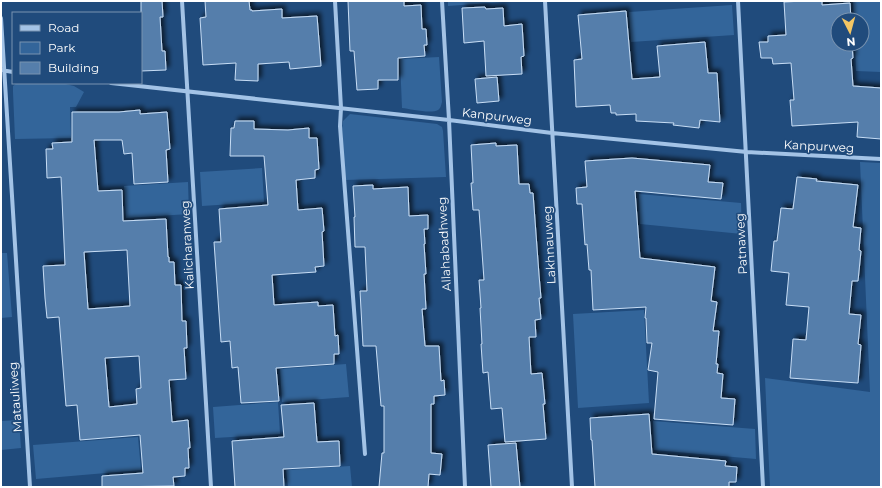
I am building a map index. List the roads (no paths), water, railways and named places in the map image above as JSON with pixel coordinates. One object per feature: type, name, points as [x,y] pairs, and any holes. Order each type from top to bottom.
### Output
[{"type":"street","name":"Kalicharanweg","points":[[182,1],[211,487]]},
{"type":"street","points":[[335,1],[341,108],[340,126],[365,454]]},
{"type":"street","name":"Allahabadhweg","points":[[442,1],[449,120],[465,487]]},
{"type":"street","name":"Lakhnauweg","points":[[545,1],[572,487]]},
{"type":"street","name":"Patnaweg","points":[[738,1],[747,152],[763,487]]},
{"type":"street","name":"Matauliweg","points":[[1,18],[3,70],[30,487]]},
{"type":"street","name":"Kanpurweg","points":[[120,84],[449,120],[552,133],[747,152],[881,159]]}]
